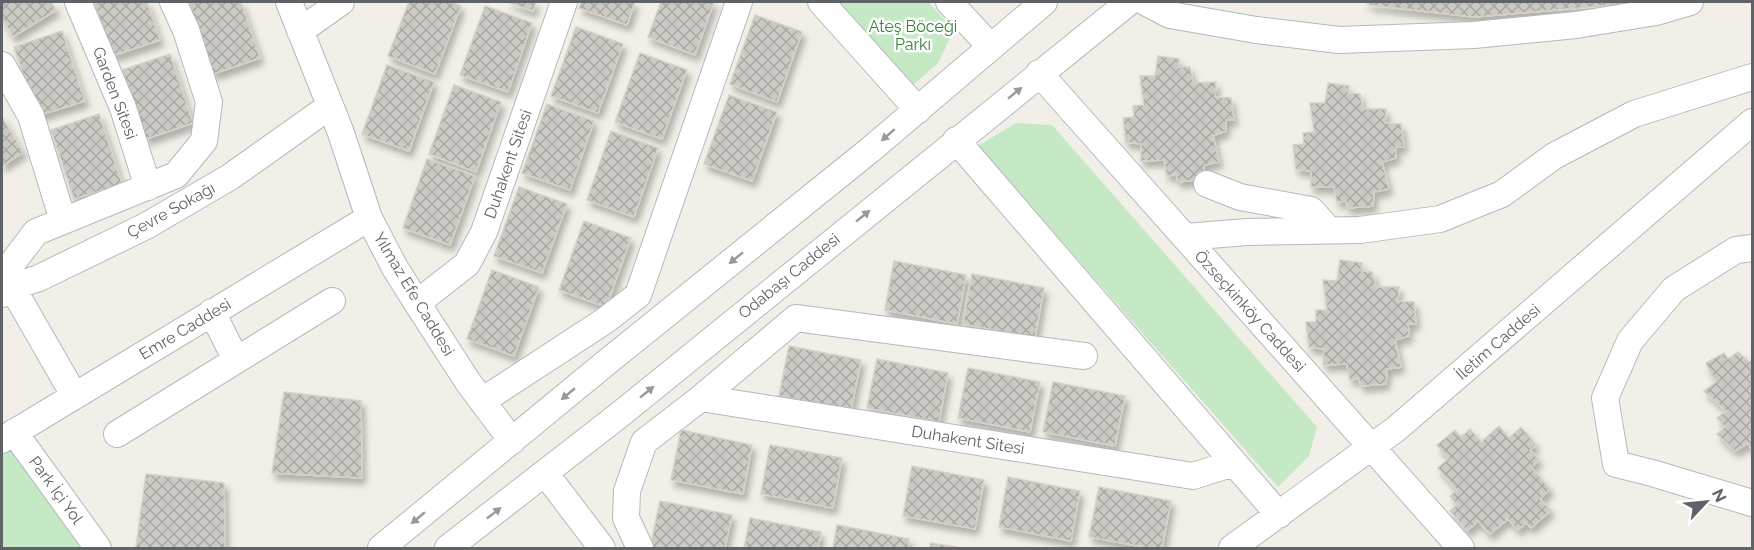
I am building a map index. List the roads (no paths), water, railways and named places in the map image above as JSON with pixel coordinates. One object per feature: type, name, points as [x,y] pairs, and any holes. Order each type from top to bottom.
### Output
[{"type":"street","name":"Garden Sitesi","points":[[78,2],[123,108],[148,186]]},
{"type":"street","points":[[74,395],[5,281],[36,232],[176,175],[204,141],[209,102],[186,30],[173,2]]},
{"type":"street","name":"Yılmaz Efe Caddesi","points":[[289,2],[341,133],[369,218],[395,268],[417,303],[482,401],[512,441]]},
{"type":"street","points":[[300,31],[341,2]]},
{"type":"street","name":"Duhakent Sitesi","points":[[417,303],[467,264],[484,232],[564,2]]},
{"type":"street","points":[[482,401],[606,320],[638,295],[739,2]]},
{"type":"street","points":[[821,2],[918,110]]},
{"type":"street","points":[[949,2],[991,47]]},
{"type":"street","points":[[381,549],[918,110],[1044,2]]},
{"type":"street","name":"Odabaşı Caddesi","points":[[448,549],[618,416],[1129,2]]},
{"type":"street","points":[[1145,2],[1170,15],[1256,30],[1339,39],[1474,35],[1576,25],[1656,12],[1690,2]]},
{"type":"street","points":[[2,65],[31,116],[63,221]]},
{"type":"street","name":"Özseçkinköy Caddesi","points":[[1039,73],[1461,549]]},
{"type":"street","points":[[1185,237],[1247,232],[1360,230],[1440,219],[1502,194],[1554,156],[1634,114],[1752,77]]},
{"type":"street","name":"Çevre Sokağı","points":[[5,281],[39,278],[146,226],[230,177],[330,106]]},
{"type":"street","name":"İletim Caddesi","points":[[1232,549],[1396,429],[1752,122]]},
{"type":"street","points":[[956,140],[1279,515]]},
{"type":"street","points":[[1207,184],[1240,196],[1311,210],[1329,230]]},
{"type":"street","name":"Emre Caddesi","points":[[8,436],[369,218]]},
{"type":"street","points":[[1752,248],[1736,250],[1674,289],[1630,341],[1605,398],[1616,464],[1652,472],[1752,503]]},
{"type":"street","points":[[117,434],[332,301]]},
{"type":"street","points":[[212,312],[236,360]]},
{"type":"street","points":[[640,549],[626,518],[627,491],[644,442],[701,398],[796,318],[1084,356]]},
{"type":"street","name":"Duhakent Sitesi","points":[[701,398],[1193,476],[1234,463]]},
{"type":"street","name":"Park İçi Yol","points":[[8,436],[98,549]]},
{"type":"street","points":[[544,473],[602,549]]},
{"type":"park label","name":"Ateş Böceği Parkı","points":[[913,35]]}]
